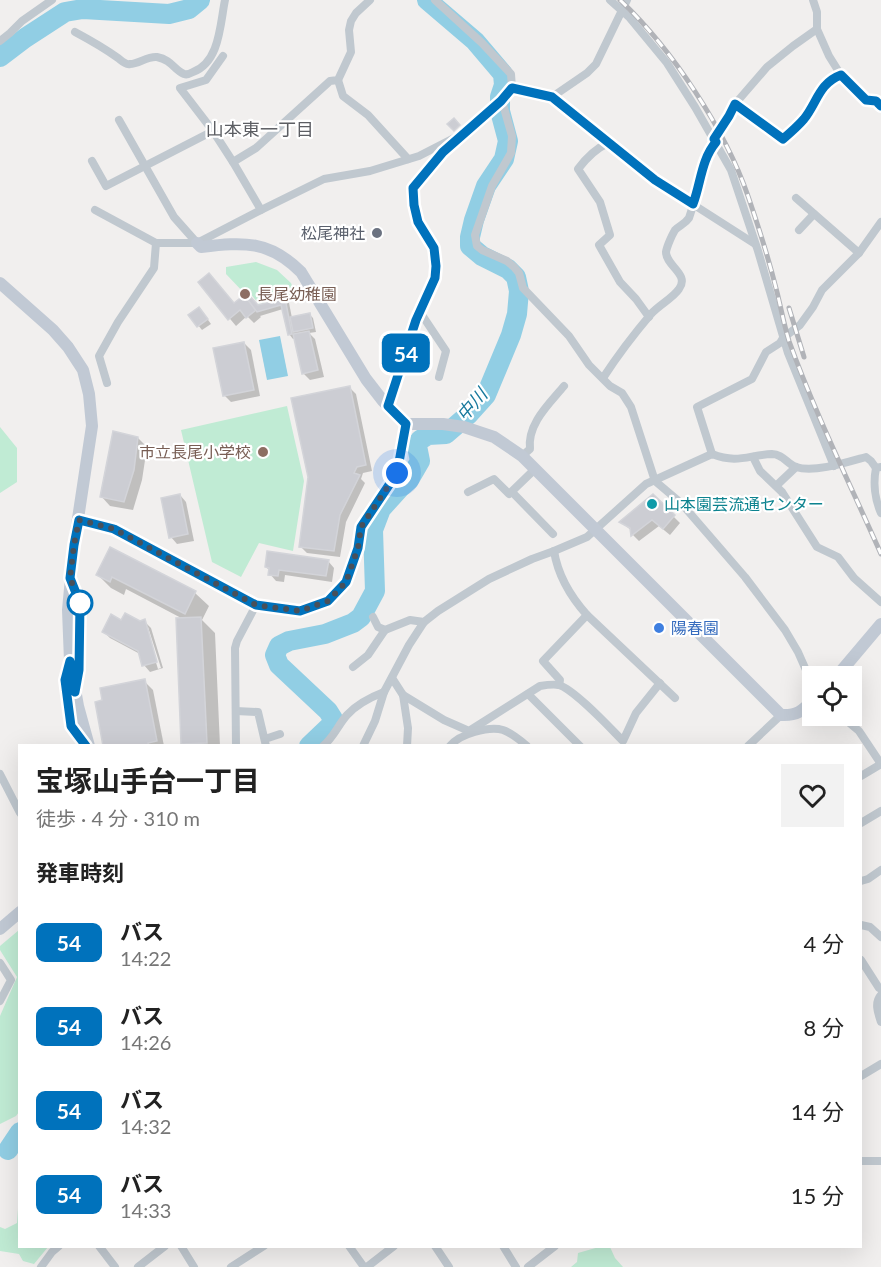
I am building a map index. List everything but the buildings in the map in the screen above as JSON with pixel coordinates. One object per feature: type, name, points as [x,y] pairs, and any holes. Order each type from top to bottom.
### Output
[{"type":"street","points":[[0,41],[22,21],[52,0]]},
{"type":"street","points":[[75,32],[127,64],[131,65],[152,57],[159,57],[170,62],[183,74],[188,74],[203,67],[209,60],[217,41],[225,0]]},
{"type":"street","points":[[369,0],[351,21],[349,30],[351,52],[338,80],[343,96],[368,115],[408,159]]},
{"type":"street","points":[[388,406],[420,312],[435,278],[434,248],[418,222],[413,188],[443,152],[501,101],[512,88],[511,74],[482,43],[435,0]]},
{"type":"street","points":[[610,0],[629,17],[667,63],[731,170],[788,353],[834,466]]},
{"type":"street","points":[[552,97],[587,73],[596,64],[627,0]]},
{"type":"street","points":[[813,0],[817,12],[817,29],[829,56],[841,75],[866,100],[879,101]]},
{"type":"street","points":[[603,378],[625,345],[649,317],[680,288],[682,279],[680,273],[669,260],[666,251],[674,231],[689,218],[706,157],[735,104],[767,67],[817,29]]},
{"type":"street","points":[[223,56],[206,80],[180,88],[213,131],[261,210]]},
{"type":"street","points":[[735,104],[783,139],[805,117],[828,82],[841,75]]},
{"type":"street","points":[[233,162],[256,148],[330,81],[338,80]]},
{"type":"street","points":[[512,88],[552,97],[655,180],[755,244]]},
{"type":"street","points":[[501,101],[512,136],[511,153],[492,186],[475,235],[477,246],[514,267],[519,273],[524,288],[569,336],[589,365],[627,399],[655,481],[681,503],[745,577],[785,630],[804,666]]},
{"type":"street","points":[[119,120],[174,217],[201,247],[233,243],[264,247],[292,264],[301,272],[366,379],[406,424],[443,424],[464,427],[494,437],[522,456],[781,715]]},
{"type":"street","points":[[92,161],[106,186],[213,131]]},
{"type":"street","points":[[94,210],[156,243],[197,243],[324,179],[370,171],[419,156],[467,131]]},
{"type":"street","points":[[608,143],[596,148],[578,169],[600,202],[610,235],[599,245],[620,282],[649,317]]},
{"type":"street","points":[[796,198],[859,253]]},
{"type":"street","points":[[799,230],[814,214]]},
{"type":"street","points":[[881,222],[859,253],[822,290],[800,325],[780,343],[766,351],[752,379],[698,407],[712,454],[723,459],[740,460],[770,454],[779,455],[796,467],[813,469],[866,457],[879,468],[875,474],[876,503],[881,513]]},
{"type":"street","points":[[107,383],[99,356],[118,322],[154,268],[156,243]]},
{"type":"street","points":[[0,283],[53,330],[68,347],[83,370],[89,394],[92,426],[74,545],[68,610],[70,661],[87,744]]},
{"type":"street","points":[[420,312],[446,351],[439,377]]},
{"type":"street","points":[[522,456],[530,449],[531,430],[542,412],[564,386]]},
{"type":"street","points":[[79,520],[114,529],[256,605],[300,611],[328,601],[346,582],[358,548],[361,527],[397,473],[406,424]]},
{"type":"street","points":[[364,744],[375,721],[384,692],[424,622],[489,579],[587,537],[646,484],[712,454]]},
{"type":"street","points":[[753,457],[760,471],[782,492],[817,547],[838,557],[854,578],[881,602]]},
{"type":"street","points":[[777,485],[796,467]]},
{"type":"street","points":[[468,492],[494,479],[509,494],[535,469]]},
{"type":"street","points":[[512,492],[554,534]]},
{"type":"street","points":[[554,551],[556,566],[574,600],[675,698]]},
{"type":"street","points":[[236,744],[235,648],[256,605]]},
{"type":"street","points":[[559,685],[560,680],[543,661],[587,615]]},
{"type":"street","points":[[373,617],[378,627],[385,630]]},
{"type":"street","points":[[353,667],[368,655],[385,630],[410,620],[424,622]]},
{"type":"street","points":[[845,666],[881,624]]},
{"type":"street","points":[[392,678],[403,695],[408,728],[407,744]]},
{"type":"street","points":[[452,744],[540,686],[547,684],[559,685],[573,692],[623,743],[636,713],[660,683]]},
{"type":"street","points":[[326,744],[356,707],[384,692]]},
{"type":"street","points":[[528,694],[578,744]]},
{"type":"street","points":[[403,695],[469,732],[486,729],[503,730],[525,744]]},
{"type":"street","points":[[236,711],[258,712],[265,742],[280,734]]},
{"type":"street","points":[[750,744],[781,715],[792,715],[802,711]]},
{"type":"street","points":[[853,726],[881,764],[862,775]]},
{"type":"street","points":[[0,774],[18,809]]},
{"type":"street","points":[[862,822],[881,811]]},
{"type":"street","points":[[862,881],[881,870]]},
{"type":"street","points":[[0,929],[18,914]]},
{"type":"street","points":[[862,925],[870,927],[881,937]]},
{"type":"street","points":[[862,962],[881,989]]},
{"type":"street","points":[[0,963],[11,980],[0,1001]]},
{"type":"street","points":[[881,995],[877,1007],[881,1022]]},
{"type":"street","points":[[862,1075],[881,1064]]},
{"type":"street","points":[[862,1161],[881,1161]]},
{"type":"street","points":[[41,1267],[57,1248]]},
{"type":"street","points":[[101,1248],[115,1267]]},
{"type":"street","points":[[138,1267],[162,1248]]},
{"type":"street","points":[[182,1248],[194,1267]]},
{"type":"street","points":[[231,1267],[261,1248]]},
{"type":"street","points":[[351,1248],[365,1267],[391,1248]]},
{"type":"street","points":[[436,1248],[449,1267]]},
{"type":"street","points":[[504,1248],[516,1267]]},
{"type":"street","points":[[528,1267],[552,1248]]},
{"type":"lane","points":[[70,578],[80,603],[79,670],[75,692]]},
{"type":"lane","points":[[70,661],[65,680],[71,726],[85,744]]},
{"type":"green space","points":[[256,262],[277,270],[291,283],[295,293],[259,304],[249,292],[245,294],[226,274],[226,267]]},
{"type":"green space","points":[[287,406],[304,481],[293,551],[259,543],[241,577],[212,562],[181,430]]},
{"type":"green space","points":[[0,427],[17,448],[17,482],[0,493]]},
{"type":"green space","points":[[18,931],[18,1113],[0,1124],[0,1016],[17,977],[0,950],[0,946]]},
{"type":"green space","points":[[18,1208],[18,1248],[47,1248],[34,1264],[23,1261],[19,1254],[0,1251],[0,1227],[5,1229],[17,1223]]},
{"type":"green space","points":[[596,1248],[610,1248],[623,1267],[571,1267],[577,1262],[578,1253]]},
{"type":"water","points":[[280,336],[288,376],[267,380],[259,340]]},
{"type":"waterway","points":[[0,57],[65,12],[83,9],[169,14],[189,9],[200,0]]},
{"type":"waterway","name":"中川","points":[[311,744],[331,725],[333,719],[328,711],[279,665],[275,655],[279,646],[289,641],[325,634],[353,623],[361,617],[375,591],[373,530],[381,509],[409,480],[420,461],[417,446],[420,440],[428,435],[446,434],[486,395],[511,335],[517,314],[519,291],[516,277],[508,269],[482,256],[470,246],[474,220],[486,186],[504,159],[508,141],[500,111],[500,97],[504,85],[503,74],[475,41],[427,0]]},
{"type":"waterway","name":"中川","points":[[8,1150],[18,1135]]},
{"type":"railway","points":[[620,0],[659,42],[677,66],[695,91],[726,144],[748,196],[764,244],[789,341],[799,368],[881,554]]},
{"type":"railway","points":[[789,308],[804,357]]},
{"type":"bus line","name":"54","points":[[84,744],[71,726],[65,680],[70,661],[75,692],[79,670],[80,603],[70,578],[79,520],[114,529],[256,605],[300,611],[328,601],[346,582],[358,548],[361,527],[397,473],[406,424],[388,406],[416,320],[435,278],[434,248],[418,222],[413,188],[443,152],[501,101],[512,88],[552,97],[655,180],[693,204],[706,157],[735,104],[783,139],[805,117],[828,82],[841,75],[866,100],[876,101],[881,106]]},
{"type":"place","name":"松尾神社","points":[[377,233]]},
{"type":"place","name":"長尾幼稚園","points":[[245,294]]},
{"type":"place","name":"市立長尾小学校","points":[[263,452]]},
{"type":"place","name":"山本園芸流通センター","points":[[652,504]]},
{"type":"place","name":"陽春園","points":[[659,628]]},
{"type":"district","name":"山本東一丁目","points":[[260,130]]},
{"type":"route","points":[[80,603],[70,578],[79,520],[114,529],[256,605],[300,611],[328,601],[346,582],[358,548],[361,527],[397,473]]}]
